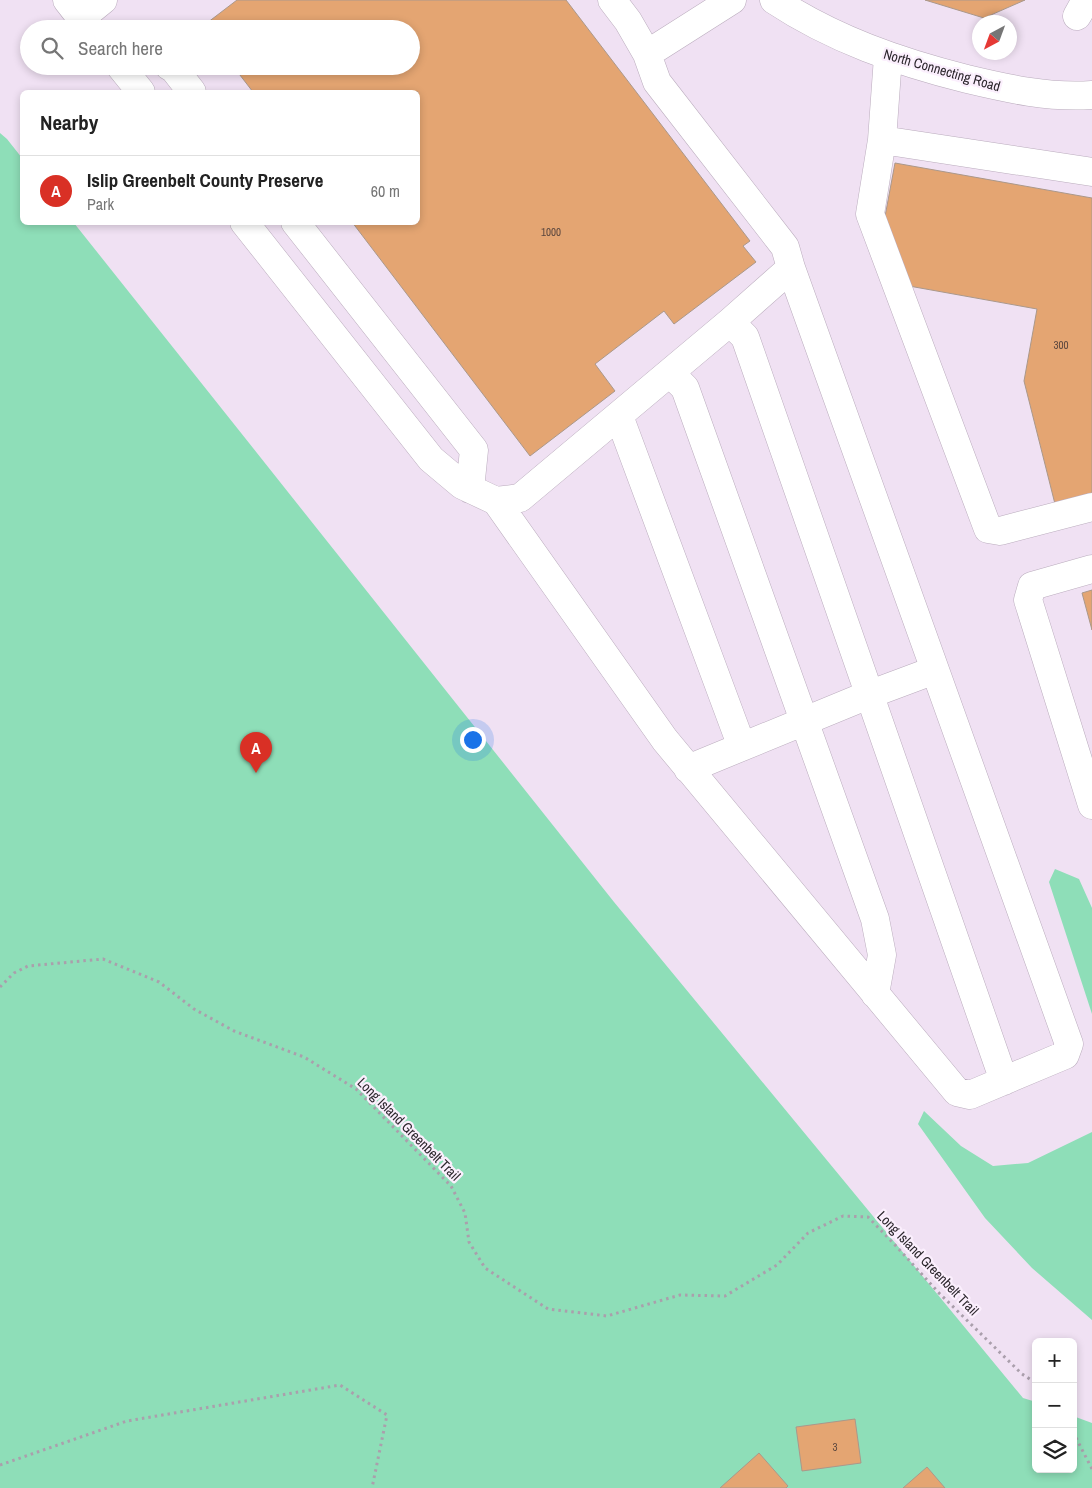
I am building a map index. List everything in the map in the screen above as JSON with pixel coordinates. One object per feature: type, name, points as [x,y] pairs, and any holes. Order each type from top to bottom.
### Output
[{"type":"street","points":[[80,16],[103,0]]},
{"type":"street","points":[[246,225],[431,459],[462,485],[496,501],[665,740],[957,1092],[970,1095],[1065,1055],[1069,1044],[785,247],[657,82],[647,54],[628,21],[612,0]]},
{"type":"street","points":[[647,54],[732,0]]},
{"type":"street","name":"North Connecting Road","points":[[774,0],[833,34],[888,57],[928,69],[1033,94],[1092,95]]},
{"type":"street","points":[[888,57],[882,140],[870,214],[988,529],[1000,531],[1092,507]]},
{"type":"street","points":[[179,75],[190,90]]},
{"type":"street","points":[[882,140],[1092,172]]},
{"type":"street","points":[[297,225],[474,450],[470,489]]},
{"type":"street","points":[[496,501],[520,498],[792,268]]},
{"type":"street","points":[[730,322],[744,337],[1004,1081]]},
{"type":"street","points":[[670,373],[685,388],[874,919],[882,955],[875,994]]},
{"type":"street","points":[[619,416],[742,747]]},
{"type":"street","points":[[1092,569],[1032,586],[1028,600],[1092,805]]},
{"type":"street","points":[[688,769],[868,695],[935,670]]},
{"type":"path","name":"Long Island Greenbelt Trail","points":[[0,986],[14,973],[28,966],[103,959],[158,982],[194,1010],[234,1031],[304,1057],[356,1089],[451,1186],[465,1213],[469,1242],[485,1268],[548,1309],[607,1316],[680,1295],[725,1296],[777,1265],[808,1233],[843,1216],[868,1217],[939,1293],[1022,1374],[1032,1380]]},
{"type":"path","points":[[0,1465],[127,1421],[340,1384],[387,1415],[372,1488]]},
{"type":"path","points":[[1077,1440],[1092,1469]]},
{"type":"green space","points":[[0,133],[20,155],[20,225],[76,225],[614,902],[1023,1398],[1032,1401],[1032,1473],[1077,1473],[1077,1417],[1092,1423],[1092,1488],[0,1488]]},
{"type":"green space","points":[[1055,869],[1079,879],[1092,908],[1092,1014],[1049,882]]},
{"type":"green space","points":[[924,1111],[961,1146],[993,1166],[1028,1163],[1092,1132],[1092,1320],[1032,1268],[985,1218],[918,1124]]},
{"type":"building","points":[[237,0],[566,0],[750,241],[743,246],[756,262],[674,324],[664,311],[595,364],[615,391],[530,456],[354,225],[420,225],[420,90],[251,90],[240,75],[420,75],[420,20],[211,20]]},
{"type":"building","points":[[925,0],[1025,0],[991,15],[974,15]]},
{"type":"building","points":[[895,163],[1092,198],[1092,494],[1055,504],[1024,381],[1037,309],[909,286],[884,222]]},
{"type":"building","points":[[1092,590],[1092,630],[1082,593]]},
{"type":"building","points":[[855,1419],[861,1463],[802,1471],[796,1427]]},
{"type":"building","points":[[759,1453],[788,1486],[786,1488],[720,1488]]},
{"type":"building","points":[[927,1467],[945,1488],[903,1488]]},
{"type":"place","name":"Islip Greenbelt County Preserve","points":[[256,773]]}]
